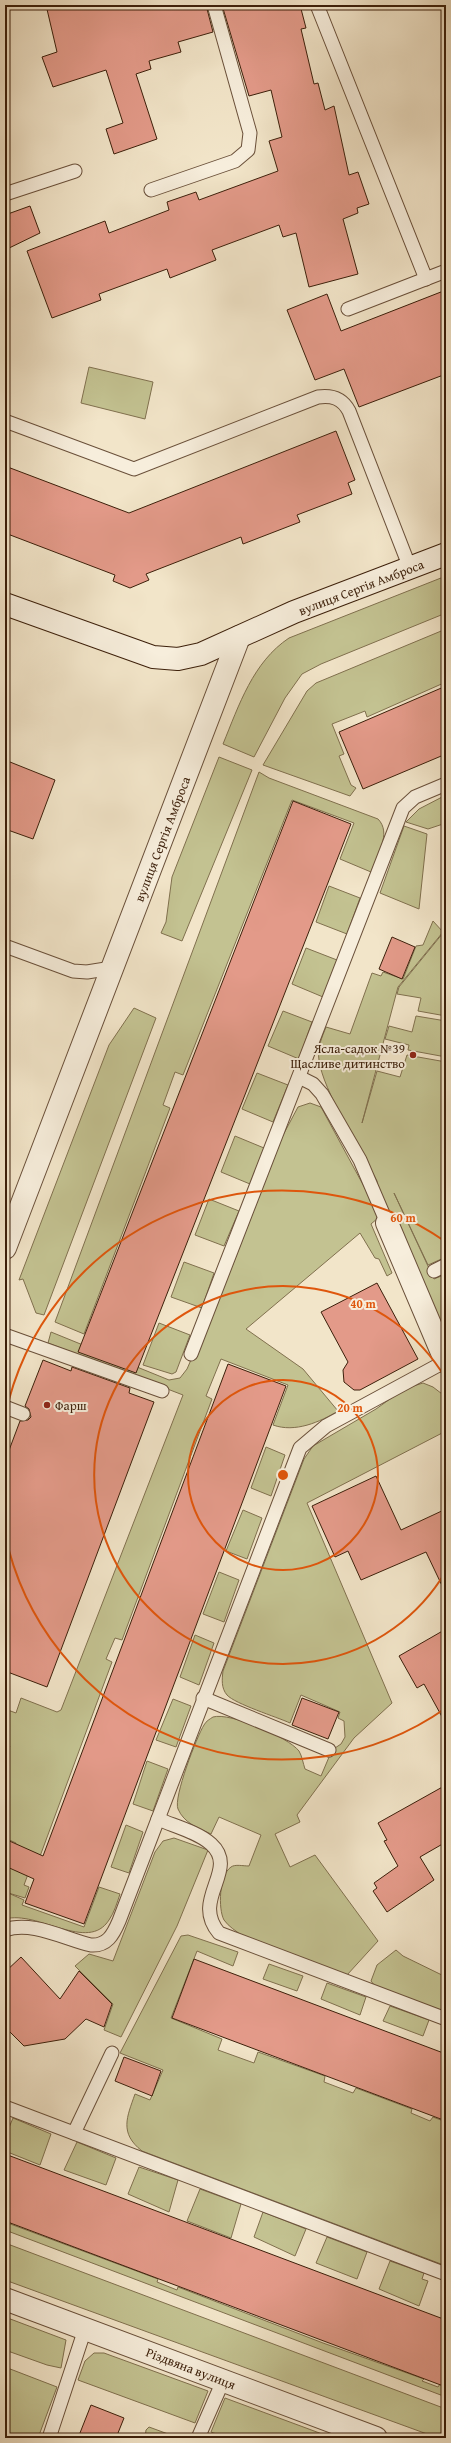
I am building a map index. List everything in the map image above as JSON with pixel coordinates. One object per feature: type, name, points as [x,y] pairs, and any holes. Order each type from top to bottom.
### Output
[{"type":"street","name":"вулиця Сергія Амброса","points":[[5,1248],[239,637],[294,612],[446,554]]},
{"type":"street","points":[[5,604],[166,660],[201,654],[239,637]]},
{"type":"street","points":[[387,1222],[446,1362]]},
{"type":"street","name":"Різдвяна вулиця","points":[[5,2299],[223,2381],[363,2436]]},
{"type":"lane","points":[[151,190],[235,162],[248,150],[250,133],[214,5]]},
{"type":"lane","points":[[317,5],[426,279]]},
{"type":"lane","points":[[5,194],[74,171]]},
{"type":"lane","points":[[348,309],[446,271]]},
{"type":"lane","points":[[5,421],[134,469],[318,397],[336,398],[344,403],[349,411],[410,568]]},
{"type":"lane","points":[[191,1354],[403,808],[415,797],[446,784]]},
{"type":"lane","points":[[5,946],[74,971],[87,972],[112,968]]},
{"type":"lane","points":[[299,1076],[313,1084],[322,1094],[360,1160],[387,1222]]},
{"type":"lane","points":[[5,1335],[162,1391]]},
{"type":"lane","points":[[5,1930],[12,1927],[27,1928],[99,1946],[104,1943],[115,1931],[300,1448],[326,1426],[446,1362]]},
{"type":"lane","points":[[5,1407],[23,1414]]},
{"type":"lane","points":[[203,1698],[329,1750]]},
{"type":"lane","points":[[158,1819],[204,1839],[217,1850],[221,1867],[208,1908],[209,1918],[219,1933],[446,2019]]},
{"type":"lane","points":[[74,2133],[112,2053]]},
{"type":"lane","points":[[5,2107],[446,2274]]},
{"type":"lane","points":[[49,2438],[85,2329]]},
{"type":"lane","points":[[198,2438],[223,2381]]},
{"type":"shaded area","points":[[89,367],[153,382],[145,419],[81,403]]},
{"type":"shaded area","points":[[446,576],[446,613],[321,664],[302,674],[285,698],[254,757],[223,744],[248,685],[266,659],[276,648],[289,638]]},
{"type":"shaded area","points":[[446,629],[446,682],[367,717],[365,711],[332,724],[344,754],[339,756],[351,785],[356,788],[350,796],[263,765],[307,691],[316,683]]},
{"type":"shaded area","points":[[219,757],[252,770],[182,941],[161,933],[166,922],[172,877]]},
{"type":"shaded area","points":[[259,772],[269,778],[378,819],[384,831],[384,838],[380,852],[371,872],[340,859],[354,823],[292,800],[183,1075],[175,1072],[163,1105],[170,1108],[84,1334],[55,1322]]},
{"type":"shaded area","points":[[446,795],[446,823],[428,829],[406,822],[419,809]]},
{"type":"shaded area","points":[[404,826],[427,834],[419,909],[380,893]]},
{"type":"shaded area","points":[[329,886],[360,898],[347,934],[316,922]]},
{"type":"shaded area","points":[[433,921],[443,932],[398,987],[362,1123],[377,1071],[400,1077],[407,1055],[446,1062],[446,1257],[428,1265],[394,1193],[434,1279],[446,1274],[446,1338],[388,1218],[377,1191],[377,1181],[335,1104],[322,1073],[319,1060],[320,1043],[326,1027],[350,1034],[372,973],[381,976],[383,972],[403,979],[416,946],[423,945]]},
{"type":"shaded area","points":[[443,933],[446,936],[446,1016],[418,1011],[421,998],[397,994],[399,987]]},
{"type":"shaded area","points":[[306,948],[337,960],[323,997],[292,984]]},
{"type":"shaded area","points":[[134,1008],[156,1018],[44,1315],[36,1313],[23,1279],[19,1280],[109,1045]]},
{"type":"shaded area","points":[[283,1011],[312,1022],[299,1059],[268,1046]]},
{"type":"shaded area","points":[[416,1016],[446,1021],[446,1057],[408,1050],[409,1045],[385,1039],[389,1026],[412,1032]]},
{"type":"shaded area","points":[[257,1073],[288,1085],[273,1122],[242,1109]]},
{"type":"shaded area","points":[[310,1103],[321,1107],[367,1192],[378,1218],[371,1224],[392,1273],[387,1276],[379,1259],[375,1258],[360,1233],[246,1329],[303,1369],[338,1411],[323,1419],[307,1425],[290,1428],[273,1425],[288,1385],[221,1359],[206,1396],[212,1399],[122,1640],[115,1638],[106,1659],[112,1662],[36,1867],[31,1866],[24,1885],[29,1887],[25,1898],[5,1892],[5,1867],[16,1843],[5,1838],[5,1754],[10,1746],[5,1743],[5,1709],[16,1713],[21,1698],[57,1712],[61,1710],[183,1395],[48,1343],[51,1332],[169,1380],[180,1378],[187,1369],[233,1264],[282,1137],[298,1107]]},
{"type":"shaded area","points":[[235,1136],[264,1148],[250,1184],[221,1172]]},
{"type":"shaded area","points":[[209,1199],[239,1211],[224,1246],[195,1235]]},
{"type":"shaded area","points":[[184,1262],[214,1273],[202,1308],[171,1297]]},
{"type":"shaded area","points":[[159,1323],[190,1335],[176,1372],[172,1374],[143,1365]]},
{"type":"shaded area","points":[[423,1383],[433,1387],[446,1397],[446,1431],[307,1503],[392,1703],[354,1738],[297,1815],[300,1822],[275,1834],[290,1867],[315,1855],[378,1941],[347,1975],[243,1936],[228,1925],[222,1915],[220,1901],[224,1877],[227,1871],[233,1866],[249,1866],[261,1835],[219,1817],[211,1834],[201,1830],[184,1818],[178,1809],[177,1803],[182,1780],[196,1741],[205,1724],[213,1717],[221,1716],[245,1722],[283,1739],[299,1751],[305,1769],[321,1776],[332,1750],[341,1744],[345,1737],[344,1721],[338,1718],[340,1712],[301,1695],[290,1723],[231,1699],[227,1695],[223,1686],[223,1671],[304,1459],[313,1446],[376,1409],[404,1389]]},
{"type":"shaded area","points":[[266,1447],[285,1455],[271,1496],[251,1488]]},
{"type":"shaded area","points":[[243,1510],[262,1518],[247,1559],[226,1551]]},
{"type":"shaded area","points":[[219,1572],[239,1580],[224,1622],[203,1614]]},
{"type":"shaded area","points":[[195,1635],[214,1643],[199,1685],[180,1677]]},
{"type":"shaded area","points":[[173,1699],[191,1706],[176,1747],[156,1740]]},
{"type":"shaded area","points":[[147,1761],[168,1769],[153,1811],[133,1804]]},
{"type":"shaded area","points":[[126,1825],[143,1832],[129,1873],[111,1867]]},
{"type":"shaded area","points":[[174,1838],[208,1850],[177,1926],[121,2037],[104,2030],[113,2004],[75,1966],[89,1954],[113,1961],[155,1852],[163,1841]]},
{"type":"shaded area","points":[[99,1887],[120,1894],[111,1917],[100,1929],[89,1932],[76,1932],[32,1920],[18,1918],[5,1919],[6,1892],[24,1900],[22,1905],[84,1927]]},
{"type":"shaded area","points":[[188,1935],[238,1952],[233,1966],[197,1951],[171,2018],[222,2039],[218,2050],[254,2063],[258,2052],[325,2076],[324,2082],[353,2093],[356,2088],[412,2109],[411,2113],[430,2121],[433,2117],[446,2122],[446,2261],[441,2264],[142,2151],[130,2138],[127,2124],[129,2110],[135,2094],[150,2100],[163,2070],[120,2053],[181,1936]]},
{"type":"shaded area","points":[[396,1950],[403,1956],[446,1977],[446,2012],[375,1986],[371,1981],[377,1965]]},
{"type":"shaded area","points":[[269,1964],[303,1976],[297,1991],[263,1979]]},
{"type":"shaded area","points":[[327,1983],[366,1997],[360,2015],[321,1999]]},
{"type":"shaded area","points":[[390,2006],[429,2020],[423,2036],[383,2021]]},
{"type":"shaded area","points":[[13,2118],[51,2134],[40,2165],[5,2151],[5,2137]]},
{"type":"shaded area","points":[[77,2142],[116,2158],[106,2185],[64,2170]]},
{"type":"shaded area","points":[[139,2167],[178,2180],[169,2212],[128,2194]]},
{"type":"shaded area","points":[[200,2189],[241,2204],[231,2238],[187,2221]]},
{"type":"shaded area","points":[[263,2212],[306,2229],[295,2256],[254,2237]]},
{"type":"shaded area","points":[[5,2222],[158,2279],[157,2282],[177,2290],[178,2287],[323,2343],[424,2379],[422,2381],[438,2387],[440,2384],[446,2387],[446,2397],[5,2230]]},
{"type":"shaded area","points":[[327,2237],[367,2252],[357,2279],[316,2263]]},
{"type":"shaded area","points":[[5,2243],[446,2409],[445,2438],[438,2438],[5,2280]]},
{"type":"shaded area","points":[[390,2261],[424,2273],[422,2279],[428,2281],[419,2306],[379,2289]]},
{"type":"shaded area","points":[[5,2317],[66,2340],[61,2368],[47,2365],[5,2350]]},
{"type":"shaded area","points":[[94,2353],[104,2353],[208,2391],[195,2423],[78,2380],[85,2361]]},
{"type":"shaded area","points":[[5,2367],[57,2387],[38,2438],[5,2438]]},
{"type":"shaded area","points":[[225,2398],[333,2438],[227,2438],[211,2432]]},
{"type":"shaded area","points":[[149,2427],[179,2438],[145,2438],[146,2430]]},
{"type":"building","points":[[46,5],[206,5],[213,32],[178,42],[181,52],[149,61],[151,69],[136,74],[157,139],[114,154],[106,129],[123,123],[106,70],[53,87],[42,57],[57,52]]},
{"type":"building","points":[[222,5],[300,5],[306,28],[301,29],[314,84],[318,83],[325,110],[334,106],[349,175],[358,172],[369,204],[357,208],[358,213],[343,219],[358,274],[309,287],[296,233],[283,237],[279,225],[212,250],[216,260],[170,278],[167,269],[99,294],[101,300],[52,318],[27,251],[105,221],[109,233],[169,210],[167,202],[196,192],[199,200],[278,171],[269,141],[282,137],[271,90],[249,96]]},
{"type":"building","points":[[30,206],[40,233],[5,250],[5,215]]},
{"type":"building","points":[[446,290],[446,374],[359,407],[344,369],[315,380],[287,310],[327,294],[341,331]]},
{"type":"building","points":[[336,431],[355,480],[348,483],[352,494],[297,515],[300,522],[243,544],[241,537],[146,574],[149,580],[130,588],[113,581],[115,575],[5,533],[5,466],[129,513]]},
{"type":"building","points":[[446,686],[446,754],[363,789],[339,732]]},
{"type":"building","points":[[5,760],[55,780],[33,839],[5,829]]},
{"type":"building","points":[[293,801],[351,824],[136,1373],[78,1352]]},
{"type":"building","points":[[392,937],[415,947],[402,979],[379,969]]},
{"type":"building","points":[[377,1283],[418,1359],[360,1390],[354,1390],[344,1382],[343,1370],[348,1362],[321,1312]]},
{"type":"building","points":[[43,1360],[71,1371],[72,1367],[130,1388],[129,1393],[154,1402],[47,1687],[5,1671],[5,1461],[20,1421],[28,1420],[31,1417],[29,1409],[25,1406]]},
{"type":"building","points":[[228,1364],[286,1386],[84,1924],[25,1903],[34,1879],[5,1866],[5,1839],[43,1856]]},
{"type":"building","points":[[376,1476],[401,1530],[446,1509],[446,1594],[426,1552],[361,1580],[348,1551],[335,1557],[312,1506]]},
{"type":"building","points":[[446,1629],[446,1724],[424,1684],[417,1688],[399,1656]]},
{"type":"building","points":[[302,1698],[339,1712],[328,1739],[292,1725]]},
{"type":"building","points":[[446,1785],[446,1842],[420,1857],[434,1880],[387,1912],[373,1891],[377,1888],[374,1883],[398,1866],[384,1841],[387,1840],[378,1823]]},
{"type":"building","points":[[21,1957],[60,1999],[79,1971],[112,2004],[104,2027],[86,2019],[65,2039],[24,2046],[5,2027],[5,1972]]},
{"type":"building","points":[[194,1959],[446,2054],[446,2121],[172,2018]]},
{"type":"building","points":[[124,2057],[161,2071],[152,2096],[115,2081]]},
{"type":"building","points":[[5,2154],[446,2320],[446,2387],[5,2221]]},
{"type":"building","points":[[91,2405],[124,2418],[116,2438],[78,2438]]},
{"type":"place","name":"Ясла-садок №39 Щасливе дитинство","points":[[413,1055]]},
{"type":"place","name":"Фарш","points":[[47,1405]]}]
